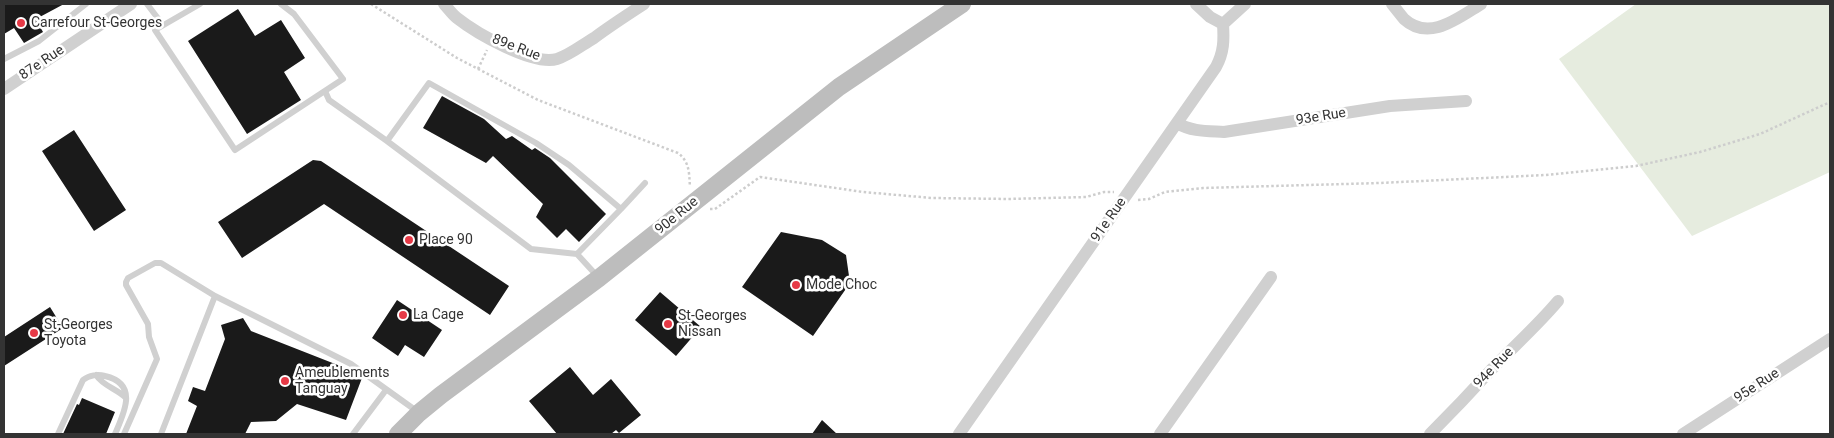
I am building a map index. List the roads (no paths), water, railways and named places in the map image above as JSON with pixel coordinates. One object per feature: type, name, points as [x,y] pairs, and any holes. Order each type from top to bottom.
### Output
[{"type":"street","name":"89e Rue","points":[[444,4],[456,17],[492,40],[538,59],[557,59],[577,49],[644,4]]},
{"type":"street","name":"90e Rue","points":[[398,434],[419,413],[599,278],[839,86],[962,4]]},
{"type":"street","points":[[1196,4],[1210,17],[1223,24],[1245,4]]},
{"type":"street","points":[[1392,4],[1405,19],[1417,27],[1433,29],[1448,25],[1481,4]]},
{"type":"street","name":"87e Rue","points":[[4,89],[127,5]]},
{"type":"street","name":"91e Rue","points":[[960,434],[1222,56],[1224,44],[1223,24]]},
{"type":"street","name":"93e Rue","points":[[1177,123],[1194,130],[1224,132],[1390,106],[1466,101]]},
{"type":"street","points":[[1160,434],[1271,277]]},
{"type":"street","name":"94e Rue","points":[[1430,434],[1542,320],[1558,301]]},
{"type":"street","name":"95e Rue","points":[[1683,434],[1830,338]]},
{"type":"lane","points":[[4,60],[39,41],[86,4]]},
{"type":"lane","points":[[147,4],[163,25]]},
{"type":"lane","points":[[200,4],[156,30],[235,150],[343,79],[294,14],[281,4]]},
{"type":"lane","points":[[387,141],[429,83],[536,142],[569,166],[621,209]]},
{"type":"lane","points":[[325,91],[329,100],[531,249],[577,254],[599,278]]},
{"type":"lane","points":[[577,254],[644,183]]},
{"type":"lane","points":[[124,434],[157,359],[149,337],[148,324],[126,282],[128,278],[155,263],[161,263],[215,296],[351,364],[419,413]]},
{"type":"lane","points":[[161,434],[215,296]]},
{"type":"lane","points":[[58,434],[83,380],[96,375],[109,377],[123,384],[126,390],[123,413],[115,434]]},
{"type":"lane","points":[[353,434],[386,390]]},
{"type":"place","name":"Carrefour St-Georges","points":[[21,23]]},
{"type":"place","name":"Place 90","points":[[409,240]]},
{"type":"place","name":"Mode Choc","points":[[796,285]]},
{"type":"place","name":"La Cage","points":[[403,315]]},
{"type":"place","name":"St-Georges Nissan","points":[[668,324]]},
{"type":"place","name":"St-Georges Toyota","points":[[34,333]]},
{"type":"place","name":"Ameublements Tanguay","points":[[285,381]]}]
